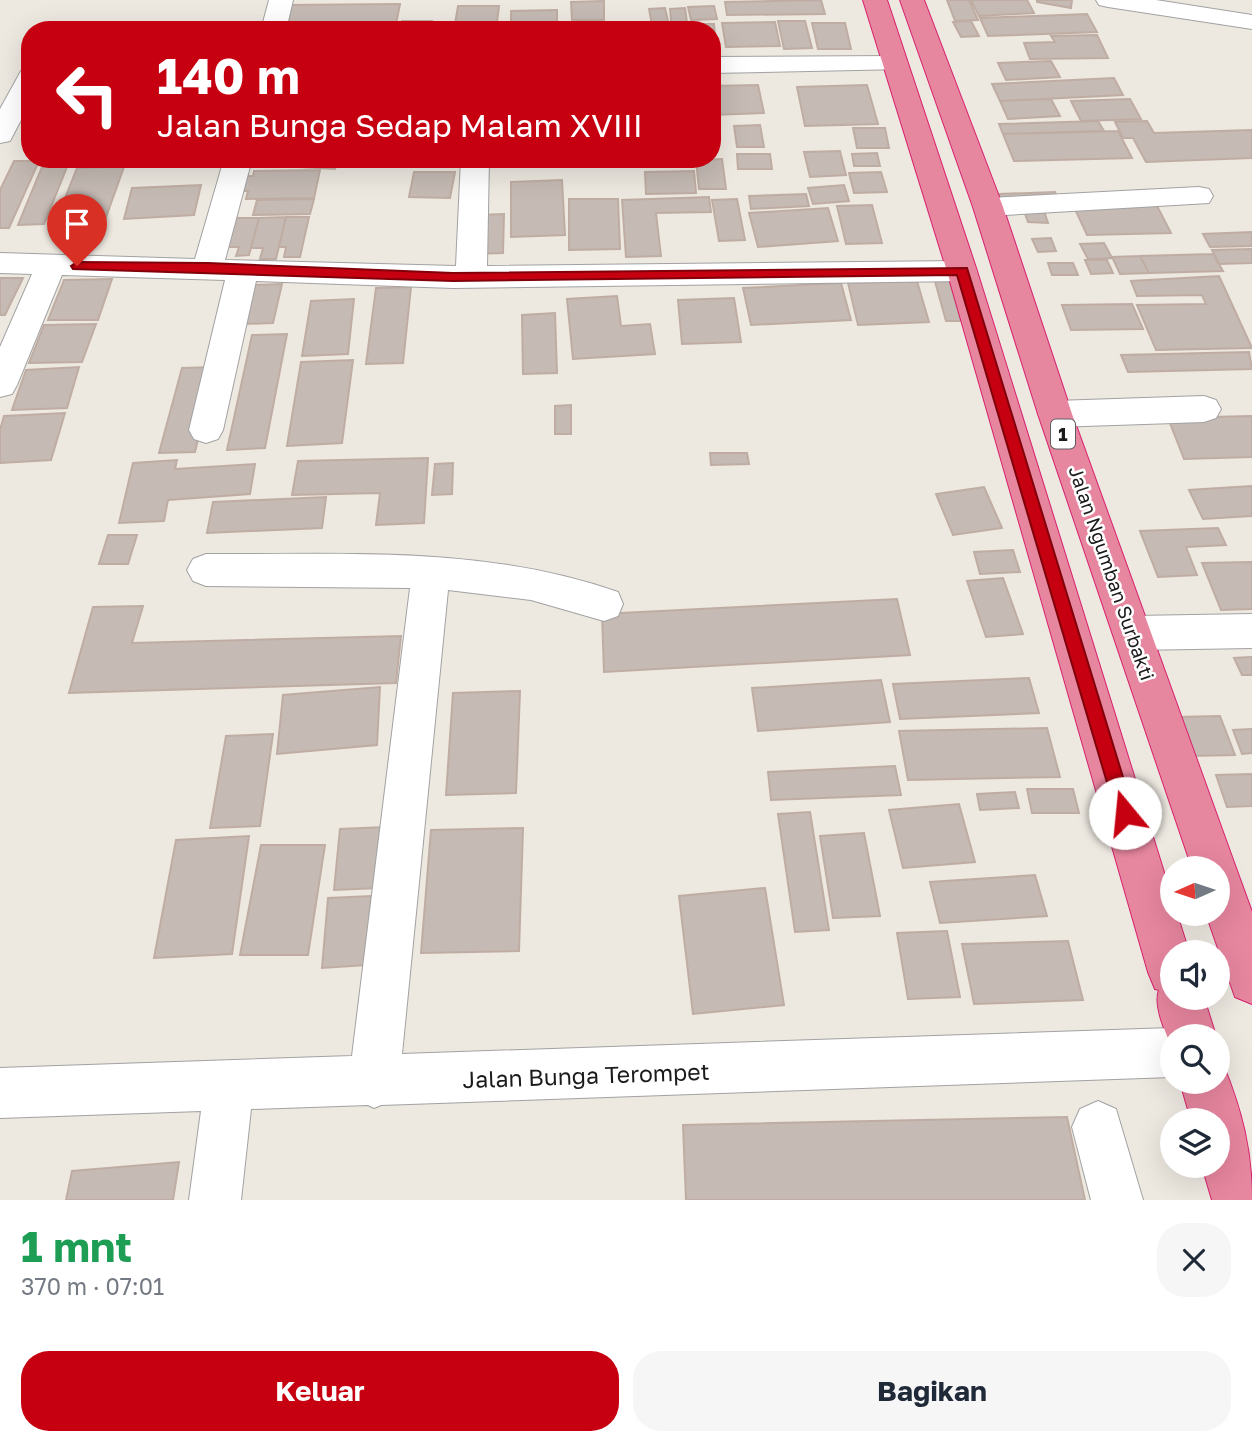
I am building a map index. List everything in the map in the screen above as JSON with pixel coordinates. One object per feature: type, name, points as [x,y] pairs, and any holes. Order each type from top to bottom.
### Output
[{"type":"highway","points":[[875,0],[962,271],[1162,940]]},
{"type":"highway","name":"Jalan Ngumban Surbakti","points":[[912,0],[988,207],[1055,414],[1210,856]]},
{"type":"highway","points":[[1230,915],[1252,979]]},
{"type":"highway","points":[[1230,1171],[1238,1200]]},
{"type":"street","points":[[275,21],[281,0]]},
{"type":"street","points":[[1108,0],[1252,22]]},
{"type":"street","points":[[721,65],[895,64]]},
{"type":"street","points":[[0,135],[21,94]]},
{"type":"street","points":[[208,267],[236,168]]},
{"type":"street","points":[[471,276],[475,168]]},
{"type":"street","points":[[988,207],[1199,196]]},
{"type":"street","points":[[0,263],[471,276],[962,271]]},
{"type":"street","points":[[0,386],[51,266]]},
{"type":"street","points":[[206,430],[243,269]]},
{"type":"street","points":[[1055,414],[1204,409]]},
{"type":"street","points":[[206,570],[431,572],[531,584],[604,604]]},
{"type":"street","points":[[374,1083],[431,572]]},
{"type":"street","points":[[1133,633],[1252,631]]},
{"type":"street","name":"Jalan Bunga Terompet","points":[[0,1093],[374,1083],[1160,1053]]},
{"type":"street","points":[[215,1200],[229,1086]]},
{"type":"street","points":[[1098,1127],[1117,1200]]},
{"type":"building","points":[[821,0],[825,14],[727,15],[725,2]]},
{"type":"building","points":[[947,0],[969,0],[978,20],[955,21]]},
{"type":"building","points":[[971,0],[1027,0],[1034,13],[979,16]]},
{"type":"building","points":[[1037,0],[1072,0],[1071,8]]},
{"type":"building","points":[[604,1],[604,20],[572,20],[571,2]]},
{"type":"building","points":[[400,4],[397,21],[281,21],[287,5]]},
{"type":"building","points":[[458,6],[499,6],[497,21],[456,21]]},
{"type":"building","points":[[714,6],[717,19],[691,20],[688,7]]},
{"type":"building","points":[[665,8],[668,21],[651,21],[649,9]]},
{"type":"building","points":[[685,8],[687,21],[671,21],[670,9]]},
{"type":"building","points":[[557,10],[557,21],[511,21],[511,11]]},
{"type":"building","points":[[1087,14],[1097,32],[988,36],[980,18]]},
{"type":"building","points":[[778,21],[805,21],[812,48],[784,49]]},
{"type":"building","points":[[971,21],[979,36],[961,37],[953,22]]},
{"type":"building","points":[[775,22],[780,46],[726,47],[722,23]]},
{"type":"building","points":[[812,23],[845,23],[851,49],[818,49]]},
{"type":"building","points":[[1097,35],[1108,58],[1030,59],[1024,43],[1055,42],[1051,36]]},
{"type":"building","points":[[1051,61],[1060,77],[1006,80],[998,63]]},
{"type":"building","points":[[1114,78],[1123,95],[1000,101],[992,84]]},
{"type":"building","points":[[758,85],[764,113],[721,115],[721,86]]},
{"type":"building","points":[[867,85],[878,124],[805,126],[797,87]]},
{"type":"building","points":[[1051,99],[1060,116],[1008,119],[1000,101]]},
{"type":"building","points":[[1130,99],[1141,119],[1081,121],[1071,101]]},
{"type":"building","points":[[1098,121],[1104,131],[1003,134],[999,124]]},
{"type":"building","points":[[1147,121],[1154,133],[1252,130],[1252,158],[1146,162],[1133,138],[1123,138],[1115,122]]},
{"type":"building","points":[[760,125],[764,147],[737,147],[734,126]]},
{"type":"building","points":[[853,128],[885,128],[889,148],[857,148]]},
{"type":"building","points":[[1118,131],[1132,158],[1014,161],[1003,134]]},
{"type":"building","points":[[840,151],[846,175],[810,177],[804,152]]},
{"type":"building","points":[[877,153],[880,166],[854,166],[852,154]]},
{"type":"building","points":[[737,154],[770,154],[772,169],[738,169]]},
{"type":"building","points":[[721,159],[726,189],[699,189],[697,168],[721,168]]},
{"type":"building","points":[[14,161],[21,161],[21,168],[36,168],[9,228],[0,228],[0,190]]},
{"type":"building","points":[[42,168],[67,168],[44,224],[18,225]]},
{"type":"building","points":[[77,168],[124,168],[105,220],[56,221]]},
{"type":"building","points":[[320,170],[314,198],[246,199],[248,191],[238,191],[242,176],[253,176],[254,171]]},
{"type":"building","points":[[694,171],[696,193],[646,194],[645,172]]},
{"type":"building","points":[[414,172],[455,172],[450,198],[409,197]]},
{"type":"building","points":[[881,172],[887,192],[854,193],[849,173]]},
{"type":"building","points":[[562,180],[565,235],[511,237],[511,182]]},
{"type":"building","points":[[201,185],[194,215],[124,219],[132,188]]},
{"type":"building","points":[[844,185],[849,201],[813,204],[808,188]]},
{"type":"building","points":[[1055,192],[1058,200],[1002,202],[999,194]]},
{"type":"building","points":[[806,194],[809,206],[751,209],[749,196]]},
{"type":"building","points":[[709,197],[711,212],[656,213],[661,256],[626,257],[622,200]]},
{"type":"building","points":[[314,199],[310,214],[253,215],[257,200]]},
{"type":"building","points":[[569,199],[618,199],[620,249],[569,250]]},
{"type":"building","points":[[737,199],[745,240],[719,241],[712,200]]},
{"type":"building","points":[[1156,204],[1171,233],[1087,235],[1074,207]]},
{"type":"building","points":[[872,205],[882,243],[846,244],[837,206]]},
{"type":"building","points":[[828,208],[838,241],[758,247],[749,213]]},
{"type":"building","points":[[1024,211],[1044,211],[1048,223],[1028,222]]},
{"type":"building","points":[[504,214],[503,253],[474,254],[476,215]]},
{"type":"building","points":[[286,217],[276,259],[260,259],[263,248],[251,248],[259,218]]},
{"type":"building","points":[[286,217],[309,217],[300,257],[284,257],[286,247],[279,247]]},
{"type":"building","points":[[234,218],[259,218],[249,255],[236,256],[239,247],[226,247]]},
{"type":"building","points":[[1252,232],[1252,246],[1210,247],[1203,234]]},
{"type":"building","points":[[1051,238],[1056,251],[1038,252],[1032,239]]},
{"type":"building","points":[[1104,243],[1112,258],[1088,259],[1080,244]]},
{"type":"building","points":[[1252,249],[1252,263],[1219,264],[1212,250]]},
{"type":"building","points":[[1213,254],[1223,271],[1149,273],[1140,256]]},
{"type":"building","points":[[1140,256],[1149,273],[1120,274],[1112,257]]},
{"type":"building","points":[[1085,260],[1107,260],[1113,273],[1091,274]]},
{"type":"building","points":[[1048,263],[1073,263],[1078,275],[1052,275]]},
{"type":"building","points":[[1219,276],[1252,348],[1156,350],[1137,305],[1206,304],[1202,295],[1137,296],[1131,281]]},
{"type":"building","points":[[948,277],[961,321],[946,321],[934,278]]},
{"type":"building","points":[[0,278],[23,278],[5,315],[0,315]]},
{"type":"building","points":[[112,279],[98,320],[48,320],[64,280]]},
{"type":"building","points":[[917,281],[929,322],[858,325],[848,283]]},
{"type":"building","points":[[841,283],[851,320],[751,325],[743,288]]},
{"type":"building","points":[[282,284],[273,323],[244,324],[254,285]]},
{"type":"building","points":[[411,287],[403,363],[366,364],[376,288]]},
{"type":"building","points":[[617,296],[621,326],[650,324],[655,354],[573,359],[567,299]]},
{"type":"building","points":[[734,298],[741,342],[682,344],[678,300]]},
{"type":"building","points":[[354,299],[348,354],[302,356],[311,301]]},
{"type":"building","points":[[1132,304],[1143,329],[1071,330],[1062,305]]},
{"type":"building","points":[[555,313],[557,373],[523,374],[522,315]]},
{"type":"building","points":[[96,324],[82,362],[29,363],[44,325]]},
{"type":"building","points":[[287,334],[265,448],[227,450],[252,335]]},
{"type":"building","points":[[1249,352],[1252,369],[1128,372],[1121,355]]},
{"type":"building","points":[[353,360],[342,443],[287,446],[301,362]]},
{"type":"building","points":[[79,367],[67,408],[12,410],[26,370]]},
{"type":"building","points":[[215,367],[195,452],[159,453],[182,368]]},
{"type":"building","points":[[571,405],[571,434],[555,434],[555,406]]},
{"type":"building","points":[[65,413],[51,460],[0,463],[0,430],[4,416]]},
{"type":"building","points":[[1252,416],[1252,457],[1184,459],[1168,418]]},
{"type":"building","points":[[710,453],[747,453],[749,464],[711,465]]},
{"type":"building","points":[[428,458],[424,523],[376,525],[380,493],[292,495],[298,461]]},
{"type":"building","points":[[177,460],[175,469],[255,464],[250,494],[168,500],[164,521],[119,523],[133,463]]},
{"type":"building","points":[[453,463],[452,494],[432,495],[435,464]]},
{"type":"building","points":[[1252,486],[1252,516],[1203,519],[1189,490]]},
{"type":"building","points":[[984,487],[1002,528],[953,535],[936,494]]},
{"type":"building","points":[[326,497],[322,528],[207,533],[213,502]]},
{"type":"building","points":[[1218,528],[1226,545],[1186,547],[1197,575],[1158,577],[1140,531]]},
{"type":"building","points":[[108,535],[137,535],[128,564],[99,564]]},
{"type":"building","points":[[1013,550],[1020,572],[980,574],[974,552]]},
{"type":"building","points":[[1252,562],[1252,609],[1221,610],[1202,563]]},
{"type":"building","points":[[1003,578],[1023,634],[986,637],[967,581]]},
{"type":"building","points":[[897,599],[910,655],[604,672],[602,614]]},
{"type":"building","points":[[143,606],[132,643],[401,636],[396,683],[69,693],[93,607]]},
{"type":"building","points":[[1252,657],[1252,675],[1242,675],[1234,658]]},
{"type":"building","points":[[1029,678],[1039,713],[900,719],[893,684]]},
{"type":"building","points":[[881,680],[890,722],[758,731],[752,688]]},
{"type":"building","points":[[380,687],[377,745],[277,754],[283,695]]},
{"type":"building","points":[[520,691],[516,793],[446,795],[453,693]]},
{"type":"building","points":[[1220,716],[1235,755],[1191,756],[1177,717]]},
{"type":"building","points":[[1047,728],[1060,777],[908,780],[899,731]]},
{"type":"building","points":[[1252,729],[1252,753],[1242,754],[1233,730]]},
{"type":"building","points":[[273,734],[260,826],[210,828],[226,736]]},
{"type":"building","points":[[895,766],[901,795],[771,800],[768,772]]},
{"type":"building","points":[[1252,774],[1252,806],[1227,807],[1216,775]]},
{"type":"building","points":[[1027,789],[1073,789],[1079,813],[1032,813]]},
{"type":"building","points":[[1015,792],[1019,808],[980,810],[977,794]]},
{"type":"building","points":[[959,804],[975,862],[903,868],[889,810]]},
{"type":"building","points":[[810,812],[829,930],[795,932],[778,814]]},
{"type":"building","points":[[385,827],[380,888],[334,890],[340,829]]},
{"type":"building","points":[[523,828],[519,951],[421,953],[431,830]]},
{"type":"building","points":[[864,833],[880,916],[833,918],[820,836]]},
{"type":"building","points":[[249,836],[232,954],[154,958],[176,840]]},
{"type":"building","points":[[261,845],[325,845],[308,955],[240,955]]},
{"type":"building","points":[[1035,875],[1047,916],[940,923],[930,882]]},
{"type":"building","points":[[765,888],[784,1005],[693,1014],[679,896]]},
{"type":"building","points":[[371,896],[366,965],[322,968],[328,898]]},
{"type":"building","points":[[947,931],[960,997],[908,999],[897,933]]},
{"type":"building","points":[[1068,941],[1083,1000],[974,1004],[962,944]]},
{"type":"building","points":[[1067,1117],[1085,1200],[686,1200],[683,1125]]},
{"type":"building","points":[[179,1162],[173,1200],[66,1200],[72,1171]]},
{"type":"route","points":[[77,266],[208,267],[453,277],[962,271],[1125,813]]}]
